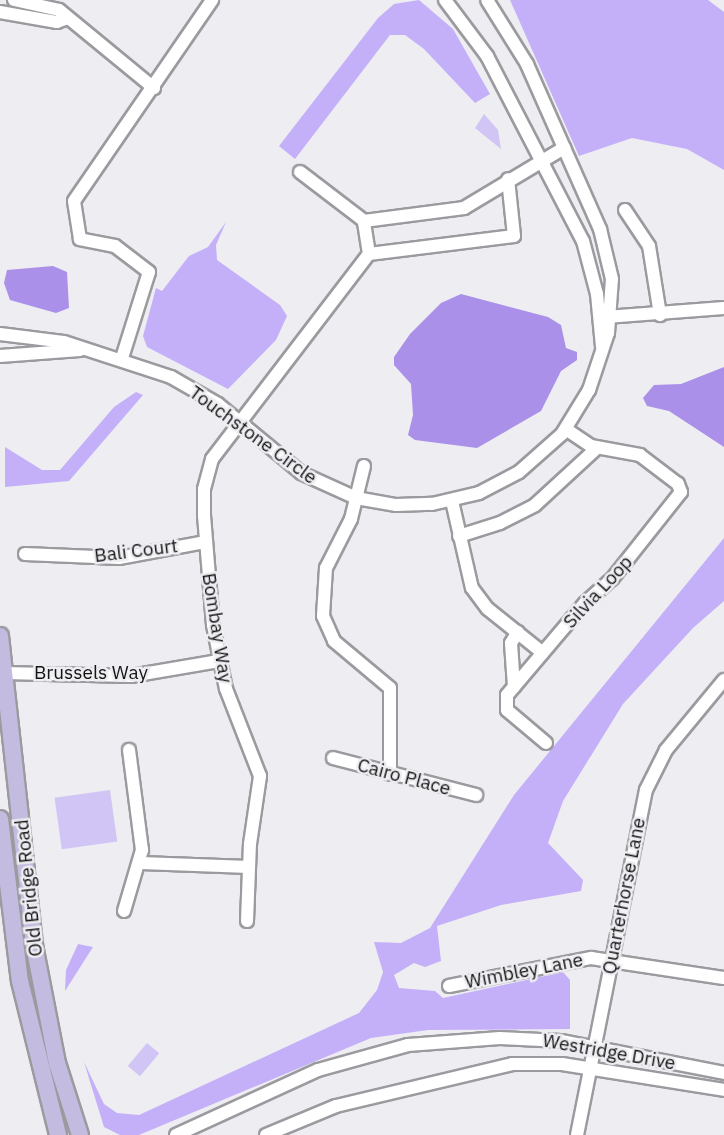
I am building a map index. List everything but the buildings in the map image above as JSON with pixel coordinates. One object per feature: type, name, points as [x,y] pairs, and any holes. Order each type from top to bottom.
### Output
[{"type":"main road","name":"Old Bridge Road","points":[[0,636],[45,1015],[80,1135]]},
{"type":"main road","name":"Old Bridge Road","points":[[0,819],[5,911],[31,1038],[58,1135]]},
{"type":"street","points":[[14,0],[59,10],[65,19],[154,88]]},
{"type":"street","points":[[65,19],[66,0]]},
{"type":"street","points":[[122,358],[149,272],[115,246],[80,239],[74,201],[154,88],[181,38],[212,0]]},
{"type":"street","name":"Touchstone Circle","points":[[445,0],[487,57],[587,250],[605,317]]},
{"type":"street","name":"Touchstone Circle","points":[[0,334],[47,338],[122,358],[171,377],[238,419],[301,473],[356,498],[397,505],[452,501],[519,472],[566,429],[589,390],[602,351],[607,251],[517,44],[487,0]]},
{"type":"street","points":[[0,12],[57,22],[65,19]]},
{"type":"street","points":[[364,222],[464,208],[508,179],[564,148]]},
{"type":"street","points":[[300,172],[364,222],[369,254],[514,236],[508,179]]},
{"type":"street","points":[[625,210],[649,246],[660,316]]},
{"type":"street","name":"Bombay Way","points":[[247,921],[249,867],[259,766],[235,715],[219,661],[205,542],[208,472],[220,443],[369,254]]},
{"type":"street","points":[[605,317],[660,316],[724,308]]},
{"type":"street","name":"Touchstone Circle","points":[[0,356],[86,349]]},
{"type":"street","name":"Silvia Loop","points":[[543,653],[585,603],[612,579],[681,492],[678,484],[640,455],[597,448],[566,429]]},
{"type":"street","points":[[458,536],[500,523],[535,505],[567,481],[597,448]]},
{"type":"street","points":[[364,466],[356,498],[326,568],[323,616],[334,640],[390,688],[390,774]]},
{"type":"street","points":[[452,501],[472,588],[543,653],[505,700],[507,710],[546,743]]},
{"type":"street","name":"Bali Court","points":[[25,554],[119,558],[205,542]]},
{"type":"street","points":[[514,687],[511,643],[517,632]]},
{"type":"street","name":"Brussels Way","points":[[4,673],[131,676],[219,661]]},
{"type":"street","name":"Quarterhorse Lane","points":[[577,1135],[646,790],[666,750],[724,680]]},
{"type":"street","points":[[124,911],[141,863],[129,750]]},
{"type":"street","name":"Cairo Place","points":[[332,758],[476,795]]},
{"type":"street","points":[[141,863],[249,867]]},
{"type":"street","points":[[5,911],[31,914]]},
{"type":"street","name":"Wimbley Lane","points":[[449,986],[562,961],[611,958],[724,978]]},
{"type":"street","name":"Westridge Drive","points":[[176,1135],[318,1070],[379,1050],[500,1038],[594,1047],[724,1073]]},
{"type":"street","name":"Westridge Drive","points":[[266,1135],[336,1106],[487,1068],[537,1063],[590,1068],[724,1090]]},
{"type":"shaded area","points":[[419,0],[453,29],[490,94],[475,103],[424,49],[405,35],[390,35],[295,159],[279,146],[378,18],[394,4]]},
{"type":"shaded area","points":[[510,0],[708,0],[724,12],[724,170],[687,149],[632,138],[579,156]]},
{"type":"shaded area","points":[[484,114],[498,130],[501,149],[475,128]]},
{"type":"shaded area","points":[[226,222],[216,245],[217,260],[280,305],[287,316],[276,340],[228,389],[147,347],[143,336],[156,288],[162,291],[189,256],[208,247]]},
{"type":"shaded area","points":[[53,266],[67,272],[69,308],[56,313],[10,300],[4,283],[7,270]]},
{"type":"shaded area","points":[[461,294],[548,317],[561,325],[566,348],[577,352],[577,360],[561,371],[541,411],[477,448],[415,440],[408,435],[413,415],[411,384],[394,365],[394,357],[410,334],[441,303]]},
{"type":"shaded area","points":[[724,367],[724,447],[669,411],[647,406],[643,398],[654,385],[681,384]]},
{"type":"shaded area","points":[[136,392],[143,395],[69,481],[5,487],[5,447],[42,470],[60,470],[114,407]]},
{"type":"shaded area","points":[[724,538],[724,601],[693,628],[623,704],[563,801],[548,843],[583,880],[581,891],[501,905],[437,926],[441,961],[425,967],[414,963],[394,975],[399,988],[435,991],[443,998],[563,972],[570,980],[570,1029],[428,1030],[371,1038],[139,1135],[120,1135],[104,1127],[84,1062],[104,1104],[117,1113],[139,1115],[359,1013],[377,990],[383,972],[374,942],[401,943],[430,928],[514,795]]},
{"type":"shaded area","points":[[110,790],[117,841],[62,849],[55,798]]},
{"type":"shaded area","points":[[78,944],[93,947],[65,991],[66,970]]},
{"type":"shaded area","points":[[147,1043],[159,1053],[140,1076],[128,1066]]}]
